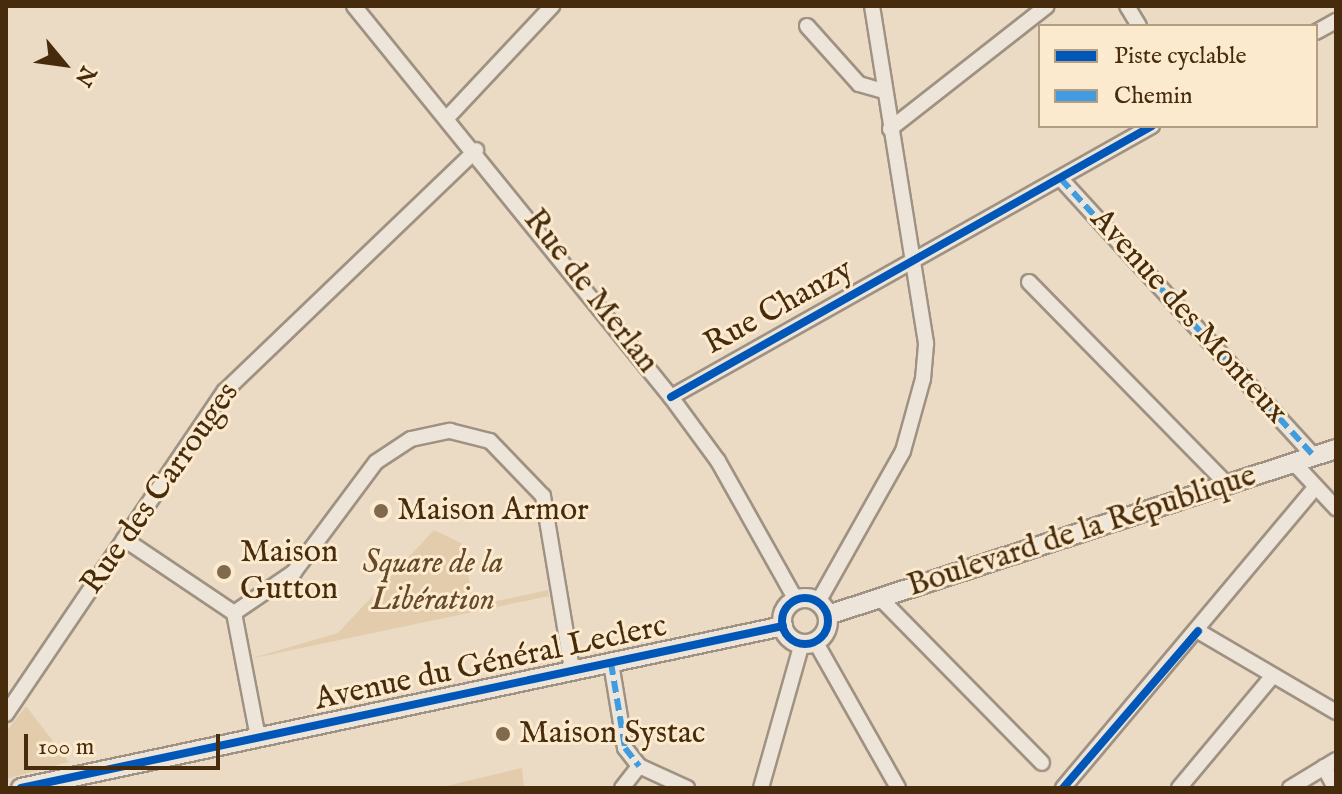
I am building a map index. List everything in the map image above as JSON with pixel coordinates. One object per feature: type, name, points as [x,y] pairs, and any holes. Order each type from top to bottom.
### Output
[{"type":"street","name":"Rue de Merlan","points":[[354,6],[476,150],[671,397],[718,461],[796,600]]},
{"type":"street","points":[[447,118],[552,6]]},
{"type":"street","points":[[761,788],[809,642],[913,428],[926,343],[910,262],[872,6]]},
{"type":"street","points":[[890,129],[1047,6]]},
{"type":"street","points":[[1127,6],[1138,24]]},
{"type":"street","points":[[1318,31],[1336,21]]},
{"type":"street","points":[[807,26],[859,84],[883,91]]},
{"type":"street","name":"Rue Chanzy","points":[[671,397],[1149,128]]},
{"type":"street","name":"Rue des Carrouges","points":[[6,714],[225,391],[476,150]]},
{"type":"street","name":"Avenue des Monteux","points":[[1061,179],[1314,456]]},
{"type":"street","points":[[1029,282],[1229,486]]},
{"type":"street","points":[[234,613],[294,572],[376,462],[411,439],[450,431],[490,441],[543,496],[572,670]]},
{"type":"street","name":"Boulevard de la République","points":[[823,609],[880,598],[1336,449]]},
{"type":"street","points":[[1294,463],[1336,508]]},
{"type":"street","points":[[1063,788],[1316,487]]},
{"type":"street","points":[[124,539],[234,613],[258,738]]},
{"type":"street","points":[[880,598],[1042,763]]},
{"type":"street","points":[[823,609],[796,600],[783,626],[809,642],[898,788]]},
{"type":"street","name":"Avenue du Général Leclerc","points":[[21,788],[783,626]]},
{"type":"street","points":[[1198,631],[1270,679],[1336,712]]},
{"type":"street","points":[[611,663],[625,748],[639,766],[687,788]]},
{"type":"street","points":[[1179,788],[1270,679]]},
{"type":"street","points":[[1290,788],[1330,763],[1335,788]]},
{"type":"street","points":[[622,788],[639,766]]},
{"type":"green space","name":"Square de la Libération","points":[[434,530],[461,543],[475,606],[548,590],[549,596],[249,659],[338,633]]},
{"type":"green space","points":[[26,706],[69,762],[6,779],[6,732]]},
{"type":"green space","points":[[522,768],[524,788],[438,788]]},
{"type":"marked path","points":[[1061,179],[1314,456]]},
{"type":"marked path","points":[[611,663],[625,748],[639,766]]},
{"type":"cycle path","points":[[671,397],[1148,128]]},
{"type":"cycle path","points":[[805,598],[821,605],[828,621],[821,637],[805,644],[789,637],[782,621],[789,605],[805,598]]},
{"type":"cycle path","points":[[21,788],[783,626]]},
{"type":"cycle path","points":[[1063,788],[1198,631]]},
{"type":"place","name":"Maison Armor","points":[[381,511]]},
{"type":"place","name":"Maison Gutton","points":[[224,572]]},
{"type":"place","name":"Maison Systac","points":[[503,734]]}]
